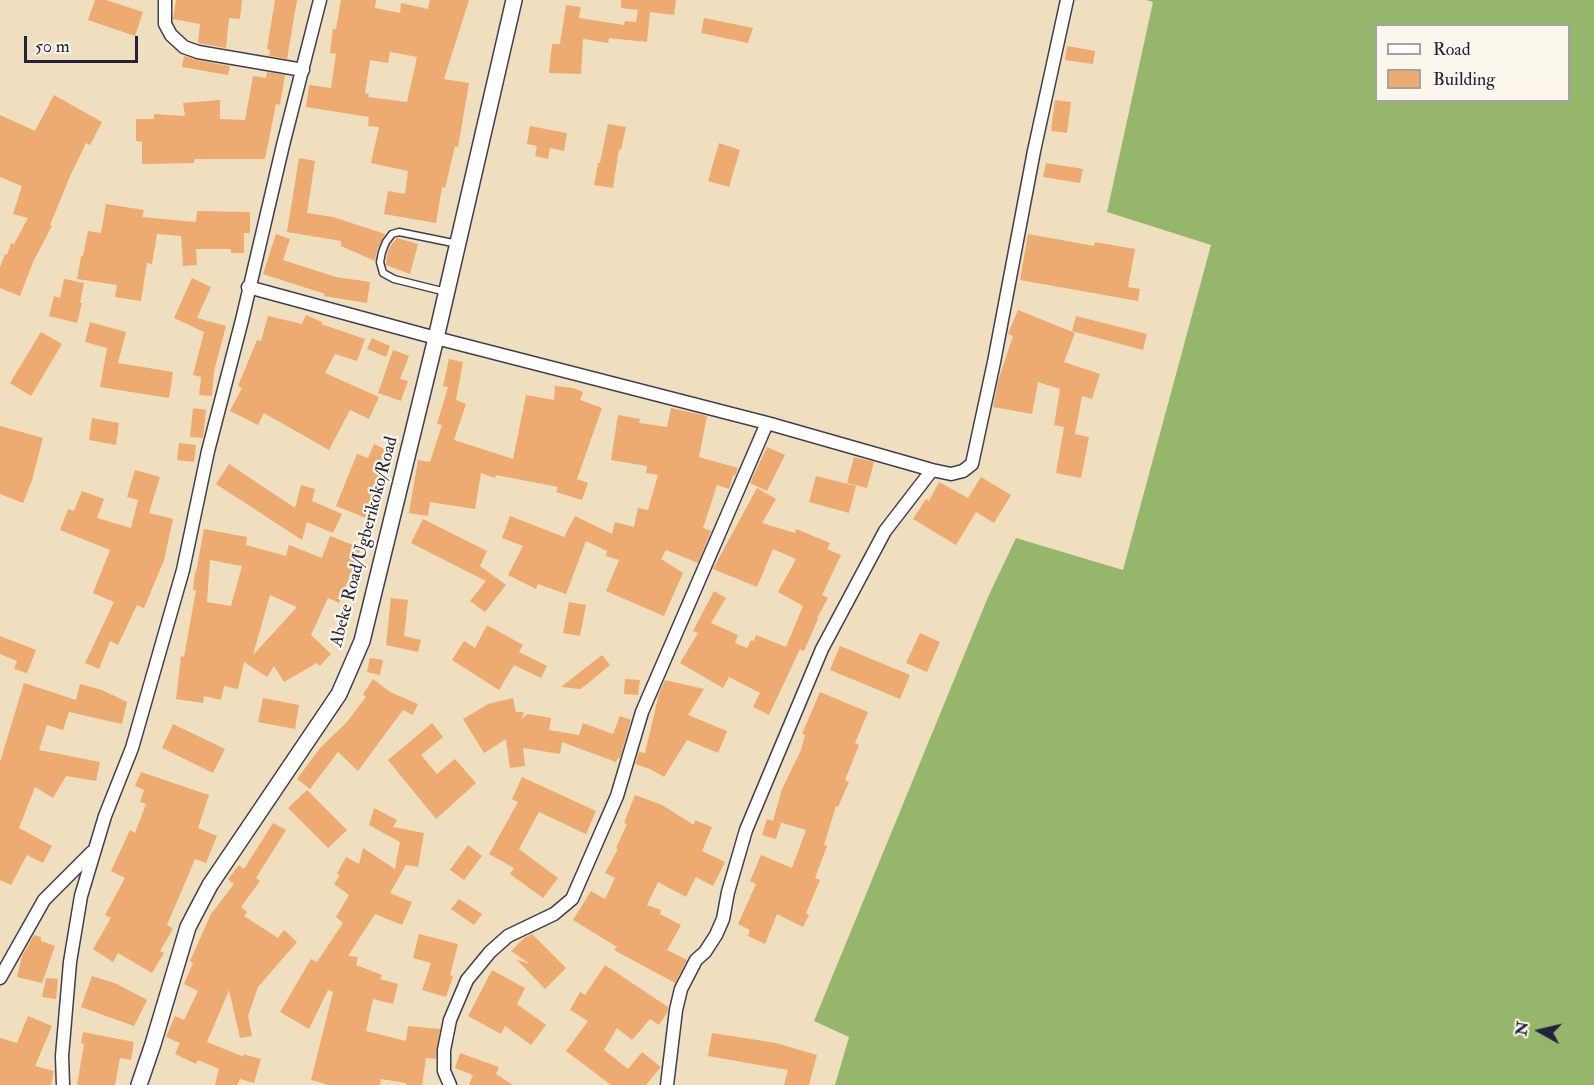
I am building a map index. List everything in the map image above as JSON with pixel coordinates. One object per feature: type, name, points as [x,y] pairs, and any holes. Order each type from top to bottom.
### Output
[{"type":"street","points":[[165,0],[165,24],[184,47],[198,52],[303,70]]},
{"type":"street","points":[[63,1085],[62,1056],[70,962],[81,896],[105,816],[132,748],[180,580],[208,451],[320,0]]},
{"type":"street","name":"Abeke Road/Ugberikoko/Road","points":[[139,1085],[188,927],[210,885],[339,694],[362,641],[447,293],[514,0]]},
{"type":"street","points":[[248,287],[767,423],[932,470],[951,474],[963,471],[972,464],[1067,0]]},
{"type":"street","points":[[450,1085],[444,1071],[444,1050],[450,1020],[467,980],[490,951],[508,936],[554,914],[572,899],[617,796],[646,701],[767,423]]},
{"type":"street","points":[[667,1085],[676,1010],[681,989],[696,960],[717,935],[746,831],[822,650],[885,531],[932,470]]},
{"type":"street","points":[[0,978],[44,900],[95,849]]},
{"type":"lane","points":[[447,293],[394,279],[383,273],[380,262],[382,252],[392,234],[399,232],[458,244]]},
{"type":"green space","points":[[1146,0],[1594,0],[1594,1085],[835,1085],[849,1037],[814,1021],[988,597],[1016,538],[1123,570],[1211,245],[1107,212],[1153,2]]},
{"type":"building","points":[[95,0],[106,0],[143,12],[135,36],[88,20]]},
{"type":"building","points":[[176,0],[242,0],[240,19],[229,18],[226,48],[198,43],[200,24],[173,19]]},
{"type":"building","points":[[275,0],[297,0],[287,59],[269,56],[270,50],[267,49]]},
{"type":"building","points":[[341,0],[376,0],[375,8],[400,13],[401,3],[428,9],[430,0],[469,0],[444,79],[469,83],[458,147],[455,146],[445,188],[442,187],[436,223],[384,214],[388,191],[405,194],[408,171],[371,163],[379,127],[368,126],[369,117],[306,107],[309,85],[331,88],[336,54],[330,53],[333,29],[336,29]],"holes":[[[390,52],[417,57],[407,102],[368,97],[369,94],[365,93],[370,60],[388,63]]]},
{"type":"building","points":[[621,0],[676,0],[674,15],[650,12],[647,42],[609,38],[608,43],[583,39],[581,74],[549,73],[552,44],[560,44],[566,5],[581,7],[579,18],[624,25],[625,21],[636,22],[638,10],[621,8]]},
{"type":"building","points":[[704,18],[753,28],[748,43],[701,33]]},
{"type":"building","points":[[1067,46],[1095,51],[1093,64],[1065,60]]},
{"type":"building","points":[[184,56],[230,66],[228,75],[182,67]]},
{"type":"building","points":[[267,72],[285,75],[280,105],[276,104],[265,159],[194,159],[194,163],[142,164],[142,142],[136,141],[136,119],[154,119],[154,114],[185,116],[183,103],[220,100],[220,119],[245,120],[253,76],[266,78]]},
{"type":"building","points":[[54,95],[102,122],[90,145],[86,143],[71,174],[50,225],[52,226],[33,262],[20,296],[0,288],[0,267],[5,254],[7,255],[11,243],[14,244],[28,218],[13,214],[22,186],[0,177],[0,115],[35,131]]},
{"type":"building","points":[[1055,100],[1071,102],[1067,133],[1051,131]]},
{"type":"building","points":[[608,124],[626,127],[621,150],[619,149],[613,188],[594,185]]},
{"type":"building","points":[[530,126],[567,133],[564,151],[550,148],[548,159],[535,156],[537,146],[527,144]]},
{"type":"building","points":[[719,143],[740,150],[729,187],[708,181]]},
{"type":"building","points":[[299,158],[315,161],[307,213],[333,217],[385,234],[377,250],[375,261],[341,246],[341,241],[287,232]]},
{"type":"building","points":[[1046,163],[1083,169],[1080,183],[1043,177]]},
{"type":"building","points":[[106,204],[144,210],[142,217],[196,222],[197,211],[250,212],[250,233],[244,233],[244,253],[231,253],[231,249],[196,249],[197,265],[183,266],[181,236],[157,234],[152,264],[147,263],[141,301],[115,297],[117,285],[77,279],[88,231],[101,233]]},
{"type":"building","points":[[276,234],[290,239],[283,260],[336,277],[370,282],[367,303],[324,296],[325,294],[263,274]]},
{"type":"building","points":[[1028,234],[1094,246],[1095,242],[1135,249],[1128,287],[1140,289],[1138,301],[1020,280]]},
{"type":"building","points":[[397,238],[418,244],[410,274],[386,265],[387,254]]},
{"type":"building","points":[[192,278],[211,287],[197,318],[226,326],[214,371],[212,396],[199,395],[201,377],[193,375],[204,332],[174,318]]},
{"type":"building","points":[[64,279],[84,283],[77,323],[49,316],[54,296],[60,298]]},
{"type":"building","points":[[1018,310],[1075,333],[1064,362],[1100,374],[1092,399],[1082,396],[1075,434],[1089,437],[1081,478],[1056,473],[1064,427],[1054,425],[1060,389],[1038,382],[1032,414],[993,407],[998,381],[1013,336],[1008,334]]},
{"type":"building","points":[[306,315],[322,322],[321,324],[365,339],[357,361],[335,354],[325,373],[379,397],[369,419],[350,410],[329,450],[264,413],[258,425],[230,411],[242,388],[238,386],[257,340],[261,341],[268,316],[302,324]]},
{"type":"building","points":[[1076,316],[1147,334],[1143,350],[1072,331]]},
{"type":"building","points":[[90,322],[126,332],[118,363],[173,372],[169,398],[100,387],[107,348],[85,342]]},
{"type":"building","points":[[41,332],[62,344],[31,396],[10,383]]},
{"type":"building","points":[[372,338],[390,346],[386,357],[367,349]]},
{"type":"building","points":[[393,350],[409,356],[400,379],[408,381],[401,401],[378,393]]},
{"type":"building","points":[[449,359],[463,362],[456,400],[466,404],[454,440],[513,459],[526,395],[554,400],[555,386],[573,388],[583,392],[580,400],[602,408],[577,479],[588,483],[582,500],[556,492],[558,487],[496,475],[495,478],[481,473],[475,509],[430,502],[428,516],[409,513],[418,460],[430,462],[442,425],[437,424],[448,387],[443,386]]},
{"type":"building","points":[[193,408],[206,410],[203,438],[190,437]]},
{"type":"building","points":[[671,408],[707,416],[699,457],[738,468],[735,476],[733,475],[729,489],[717,485],[703,528],[711,531],[698,563],[666,550],[661,559],[683,573],[664,616],[606,591],[619,560],[606,556],[607,551],[586,541],[566,594],[538,584],[536,589],[508,575],[523,546],[502,538],[510,516],[564,537],[575,516],[612,534],[615,522],[634,527],[638,508],[648,510],[658,475],[646,473],[647,466],[611,460],[618,415],[640,419],[639,423],[667,427]]},
{"type":"building","points":[[92,418],[119,423],[116,445],[89,440]]},
{"type":"building","points":[[0,426],[43,438],[32,480],[23,503],[0,494]]},
{"type":"building","points":[[179,443],[196,445],[194,462],[177,460]]},
{"type":"building","points":[[374,444],[393,453],[366,518],[336,506],[357,454],[368,458]]},
{"type":"building","points":[[767,447],[785,455],[767,491],[750,483]]},
{"type":"building","points":[[854,457],[874,462],[867,488],[847,483]]},
{"type":"building","points":[[229,464],[295,508],[301,485],[315,489],[312,501],[342,514],[333,533],[307,522],[302,540],[216,484]]},
{"type":"building","points":[[135,470],[160,477],[149,513],[173,519],[164,560],[144,608],[137,605],[118,645],[110,641],[99,669],[85,663],[114,602],[93,593],[110,550],[60,530],[68,509],[74,511],[82,491],[104,499],[97,518],[131,528],[138,500],[127,497]]},
{"type":"building","points":[[816,476],[856,486],[849,513],[809,502]]},
{"type":"building","points":[[981,477],[1011,495],[994,523],[976,512],[956,545],[913,519],[926,499],[929,501],[939,482],[968,498]]},
{"type":"building","points":[[757,488],[776,499],[762,523],[795,533],[796,529],[830,543],[827,549],[841,555],[822,595],[828,598],[804,651],[800,649],[769,715],[753,707],[760,693],[729,677],[723,688],[680,663],[698,633],[693,631],[714,591],[726,598],[711,623],[738,635],[735,643],[747,648],[756,635],[786,647],[803,606],[778,592],[796,559],[773,549],[757,587],[713,569]]},
{"type":"building","points":[[423,519],[487,551],[480,566],[506,585],[485,612],[470,601],[486,581],[411,543]]},
{"type":"building","points":[[204,529],[247,537],[246,545],[286,556],[289,545],[322,558],[330,536],[361,548],[339,603],[328,598],[311,635],[331,654],[320,666],[317,663],[284,682],[274,666],[267,677],[244,662],[238,689],[224,686],[221,700],[204,696],[203,703],[176,699],[181,656],[184,657],[196,590],[193,590]],"holes":[[[210,560],[242,566],[231,606],[207,602]],[[270,595],[297,607],[253,655]]]},
{"type":"building","points":[[391,598],[408,600],[404,636],[421,640],[418,652],[386,645]]},
{"type":"building","points":[[569,602],[586,605],[580,636],[563,633]]},
{"type":"building","points":[[487,625],[523,645],[519,652],[547,666],[541,678],[514,665],[499,690],[452,660],[464,641],[475,648]]},
{"type":"building","points":[[920,633],[940,642],[927,672],[906,663]]},
{"type":"building","points":[[0,636],[36,650],[27,673],[14,669],[17,661],[0,654]]},
{"type":"building","points":[[840,646],[910,675],[900,699],[830,670]]},
{"type":"building","points":[[602,655],[610,665],[586,685],[580,689],[561,687]]},
{"type":"building","points":[[370,658],[383,660],[380,675],[367,672]]},
{"type":"building","points":[[373,679],[390,692],[418,704],[413,715],[403,710],[358,771],[338,752],[310,789],[297,779],[320,748],[346,723],[366,697],[363,694]]},
{"type":"building","points":[[625,679],[640,680],[638,695],[624,694]]},
{"type":"building","points":[[665,680],[704,689],[688,715],[727,731],[718,753],[687,740],[664,777],[635,764],[639,752],[645,753],[659,694]]},
{"type":"building","points":[[24,683],[76,700],[80,684],[102,690],[127,702],[122,724],[69,712],[63,730],[47,725],[39,750],[100,762],[96,781],[66,776],[53,798],[35,787],[19,828],[52,846],[43,863],[27,855],[11,885],[0,880],[0,762]]},
{"type":"building","points":[[820,692],[868,712],[855,743],[859,745],[845,780],[849,782],[838,807],[836,806],[824,845],[827,846],[815,878],[820,880],[806,913],[809,915],[803,927],[777,914],[765,944],[748,936],[750,930],[738,924],[756,884],[750,881],[761,855],[792,868],[806,830],[776,821],[781,823],[776,839],[762,835],[767,819],[773,821],[782,789],[801,750],[805,735],[802,734]]},
{"type":"building","points":[[263,698],[299,705],[295,729],[258,722]]},
{"type":"building","points":[[513,698],[516,712],[524,712],[521,719],[528,714],[551,718],[549,730],[579,735],[583,723],[613,734],[620,716],[631,720],[620,758],[616,762],[562,742],[560,754],[523,748],[525,766],[510,768],[506,739],[484,753],[463,719],[488,704]]},
{"type":"building","points":[[432,723],[443,737],[421,755],[437,774],[455,759],[476,783],[436,819],[388,760]]},
{"type":"building","points":[[173,724],[225,749],[213,773],[162,748]]},
{"type":"building","points":[[141,772],[209,795],[198,828],[217,836],[206,863],[195,859],[167,925],[173,929],[160,951],[164,953],[152,973],[118,953],[113,962],[93,949],[111,918],[105,915],[125,878],[111,871],[130,830],[135,833],[146,804],[140,802],[144,790],[135,786]]},
{"type":"building","points":[[522,777],[596,811],[586,834],[539,812],[519,849],[558,878],[543,898],[510,874],[514,868],[489,854],[518,802],[512,799]]},
{"type":"building","points":[[307,790],[347,830],[328,848],[288,808]]},
{"type":"building","points":[[635,795],[662,805],[694,825],[695,820],[712,827],[702,851],[725,862],[713,886],[696,877],[686,897],[658,882],[647,905],[661,910],[660,914],[681,925],[667,950],[687,960],[675,983],[614,950],[617,947],[573,920],[591,891],[605,899],[615,878],[605,873],[618,849],[616,848],[627,824],[624,823]]},
{"type":"building","points":[[374,808],[397,820],[393,827],[424,833],[418,867],[406,865],[390,893],[412,902],[402,925],[375,914],[348,956],[358,957],[356,965],[382,975],[380,979],[398,984],[393,1004],[373,999],[366,1031],[406,1041],[408,1026],[440,1029],[436,1059],[426,1058],[422,1085],[406,1085],[406,1083],[381,1079],[380,1085],[329,1085],[311,1080],[333,992],[328,990],[309,1029],[280,1012],[311,959],[317,962],[343,923],[336,917],[349,895],[334,884],[340,875],[337,874],[346,857],[359,864],[363,848],[395,869],[400,842],[369,825]]},
{"type":"building","points":[[273,823],[286,830],[256,878],[260,881],[241,907],[247,912],[244,916],[278,938],[284,930],[297,942],[258,987],[248,1016],[252,1036],[240,1038],[229,990],[207,1042],[244,1057],[243,1054],[261,1059],[254,1083],[240,1079],[237,1085],[215,1085],[219,1069],[198,1060],[196,1064],[175,1054],[180,1043],[166,1037],[175,1016],[184,1020],[198,991],[184,984],[193,963],[190,961],[211,914],[234,884],[228,879],[239,865],[244,869]]},
{"type":"building","points":[[468,845],[482,856],[464,880],[450,870]]},
{"type":"building","points":[[459,899],[482,914],[474,925],[451,909]]},
{"type":"building","points":[[419,934],[458,944],[450,975],[453,976],[446,997],[422,990],[431,963],[413,958]]},
{"type":"building","points":[[532,934],[566,968],[545,989],[517,960],[530,964],[511,951],[524,938]]},
{"type":"building","points":[[34,935],[41,937],[41,941],[55,946],[42,983],[17,977],[22,956]]},
{"type":"building","points":[[605,965],[668,1007],[659,1025],[650,1019],[632,1040],[617,1028],[604,1050],[628,1069],[642,1052],[661,1067],[646,1085],[611,1085],[566,1051],[588,1021],[570,1010],[580,992],[585,995]]},
{"type":"building","points":[[492,970],[525,988],[517,1004],[546,1025],[531,1045],[505,1026],[501,1034],[468,1016]]},
{"type":"building","points":[[92,976],[117,984],[147,1000],[134,1026],[81,1007]]},
{"type":"building","points":[[46,978],[58,979],[56,999],[42,997]]},
{"type":"building","points":[[28,1016],[52,1026],[35,1066],[54,1071],[51,1085],[0,1085],[0,1038],[17,1043]]},
{"type":"building","points":[[83,1032],[134,1042],[131,1060],[120,1058],[115,1085],[77,1085],[84,1044],[81,1043]]},
{"type":"building","points":[[712,1033],[776,1043],[817,1055],[809,1085],[784,1085],[788,1070],[708,1056]]},
{"type":"building","points":[[460,1053],[499,1067],[496,1074],[513,1085],[469,1085],[473,1075],[455,1068]]}]
